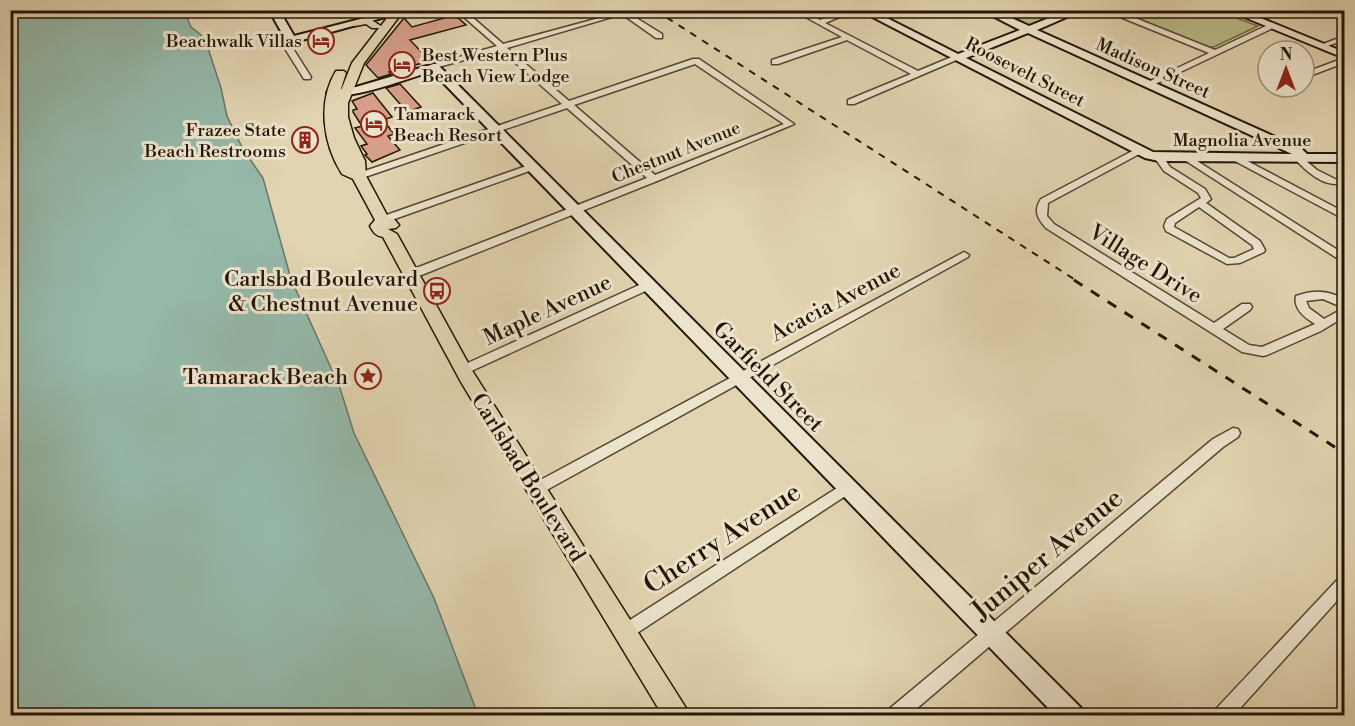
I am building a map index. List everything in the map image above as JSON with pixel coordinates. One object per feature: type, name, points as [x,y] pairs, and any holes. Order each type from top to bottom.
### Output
[{"type":"highway","points":[[1336,10],[1344,14]]},
{"type":"main road","points":[[354,23],[392,16]]},
{"type":"main road","name":"Carlsbad Boulevard","points":[[392,16],[345,64],[339,92],[346,138],[358,162],[359,176],[410,275],[463,370],[678,716]]},
{"type":"street","points":[[274,10],[291,40]]},
{"type":"street","points":[[459,10],[654,179]]},
{"type":"street","points":[[796,10],[916,74]]},
{"type":"street","points":[[818,22],[853,10]]},
{"type":"street","name":"Roosevelt Street","points":[[863,10],[1140,150]]},
{"type":"street","name":"Madison Street","points":[[986,10],[1298,152],[1302,158]]},
{"type":"street","points":[[851,102],[1079,10]]},
{"type":"street","points":[[1231,10],[1344,57]]},
{"type":"street","points":[[1108,11],[1215,53]]},
{"type":"street","points":[[339,92],[623,12],[659,36]]},
{"type":"street","points":[[291,40],[354,23]]},
{"type":"street","points":[[1150,84],[1273,26]]},
{"type":"street","points":[[775,62],[846,38]]},
{"type":"street","points":[[1322,46],[1344,38]]},
{"type":"street","points":[[291,40],[288,47],[307,77]]},
{"type":"street","points":[[1316,70],[1344,57]]},
{"type":"street","name":"Chestnut Avenue","points":[[410,275],[789,124],[696,61],[569,105]]},
{"type":"street","name":"Garfield Street","points":[[434,67],[1073,716]]},
{"type":"street","points":[[359,176],[569,105]]},
{"type":"street","name":"Magnolia Avenue","points":[[1140,150],[1159,157],[1344,159]]},
{"type":"street","name":"Village Drive","points":[[1140,150],[1044,201],[1042,217],[1050,226],[1246,349],[1263,351],[1344,312]]},
{"type":"street","points":[[1159,157],[1167,169],[1202,191],[1206,199],[1199,203],[1171,221],[1168,226],[1170,229],[1227,261],[1236,261],[1260,250],[1256,243],[1199,203]]},
{"type":"street","points":[[1186,157],[1344,258]]},
{"type":"street","points":[[1236,158],[1344,216]]},
{"type":"street","points":[[1302,158],[1314,172],[1334,182]]},
{"type":"street","points":[[385,227],[532,167]]},
{"type":"street","name":"Acacia Avenue","points":[[537,488],[964,255]]},
{"type":"street","name":"Maple Avenue","points":[[463,370],[648,285]]},
{"type":"street","points":[[1323,324],[1306,313],[1300,299],[1319,293],[1344,304]]},
{"type":"street","points":[[1214,329],[1246,307]]},
{"type":"street","name":"Juniper Avenue","points":[[894,716],[1209,450],[1233,433]]},
{"type":"street","name":"Cherry Avenue","points":[[625,632],[848,487]]},
{"type":"street","points":[[1221,716],[1344,584]]},
{"type":"green space","points":[[994,11],[1063,11],[1029,26]]},
{"type":"green space","points":[[1115,11],[1218,11],[1258,26],[1214,47],[1207,47]]},
{"type":"shaded area","points":[[10,11],[184,11],[191,27],[201,35],[207,45],[221,88],[227,116],[243,149],[263,178],[291,279],[340,388],[354,433],[434,598],[478,715],[11,715]]},
{"type":"building","points":[[455,15],[466,25],[410,40],[430,61],[389,72],[391,74],[378,78],[366,65],[404,18],[412,27]]},
{"type":"building","points":[[400,84],[421,107],[407,112],[386,88]]},
{"type":"building","name":"Tamarack Beach Resort","points":[[373,93],[392,117],[383,120],[394,134],[388,136],[400,150],[372,162],[365,155],[367,154],[361,146],[367,144],[355,128],[362,126],[353,112],[357,109],[352,101]]},
{"type":"railway","points":[[655,10],[1077,281]]},
{"type":"railway","points":[[1074,280],[1344,453]]},
{"type":"place","name":"Beachwalk Villas","points":[[321,41]]},
{"type":"place","name":"Best Western Plus Beach View Lodge","points":[[402,65]]},
{"type":"place","name":"Tamarack Beach Resort","points":[[374,124]]},
{"type":"place","name":"Frazee State Beach Restrooms","points":[[305,140]]},
{"type":"place","name":"Carlsbad Boulevard & Chestnut Avenue","points":[[437,291]]},
{"type":"place","name":"Tamarack Beach","points":[[368,376]]}]
